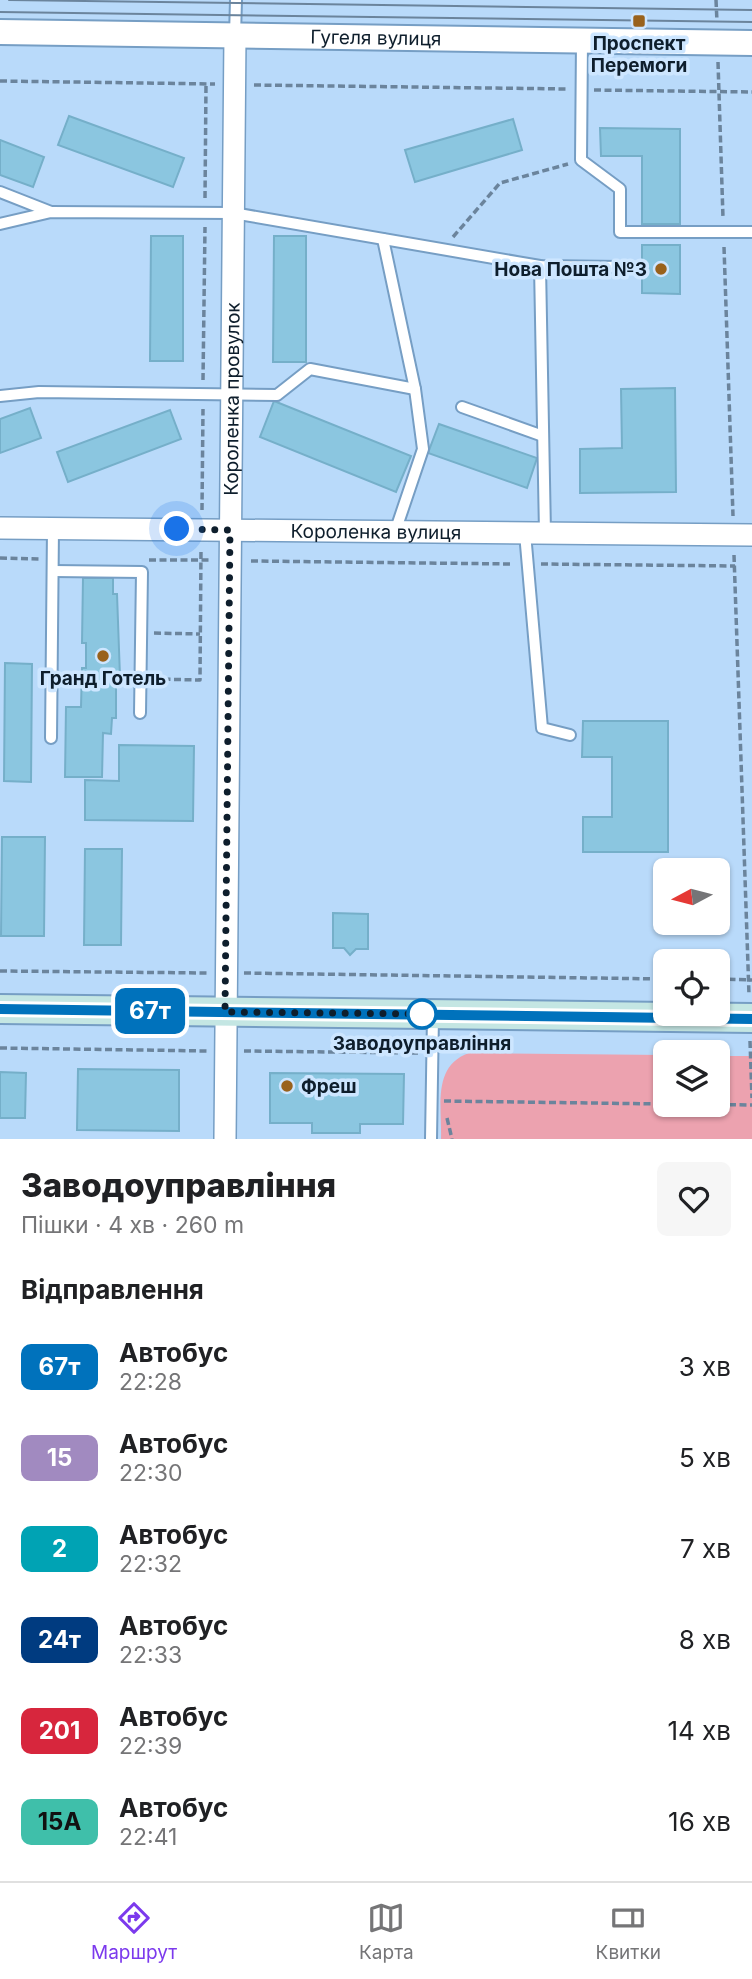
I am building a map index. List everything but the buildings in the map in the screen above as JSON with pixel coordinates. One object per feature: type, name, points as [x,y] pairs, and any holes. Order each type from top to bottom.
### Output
[{"type":"main road","points":[[0,1009],[751,1018]]},
{"type":"street","name":"Гугеля вулиця","points":[[0,32],[752,43]]},
{"type":"street","name":"Короленка провулок","points":[[225,1139],[235,36]]},
{"type":"street","name":"Короленка вулиця","points":[[0,528],[743,535]]},
{"type":"lane","points":[[235,36],[236,0]]},
{"type":"lane","points":[[582,41],[580,160],[620,189],[620,232],[752,232]]},
{"type":"lane","points":[[0,192],[51,212]]},
{"type":"lane","points":[[0,224],[51,212],[233,213],[540,266],[620,267]]},
{"type":"lane","points":[[383,239],[415,389],[423,449],[395,531]]},
{"type":"lane","points":[[540,266],[543,436],[535,533],[527,564],[542,728],[570,735]]},
{"type":"lane","points":[[0,396],[39,393],[277,395],[310,369],[415,389]]},
{"type":"lane","points":[[462,407],[543,436]]},
{"type":"lane","points":[[51,737],[53,528]]},
{"type":"lane","points":[[53,565],[142,572],[140,713]]},
{"type":"lane","points":[[431,1139],[433,1014]]},
{"type":"path","points":[[0,81],[752,92]]},
{"type":"path","points":[[719,92],[723,232],[743,535],[735,566],[750,980],[730,979]]},
{"type":"path","points":[[442,249],[500,183],[580,160]]},
{"type":"path","points":[[0,558],[53,565]]},
{"type":"path","points":[[147,560],[735,566]]},
{"type":"path","points":[[141,633],[200,634]]},
{"type":"path","points":[[140,679],[200,680]]},
{"type":"path","points":[[0,971],[206,973]]},
{"type":"path","points":[[245,974],[653,979]]},
{"type":"path","points":[[751,1018],[752,1098]]},
{"type":"path","points":[[0,1048],[205,1051]]},
{"type":"path","points":[[244,1051],[432,1053]]},
{"type":"path","points":[[432,1101],[653,1104]]},
{"type":"path","points":[[730,1105],[752,1105]]},
{"type":"shaded area","points":[[469,1053],[653,1055],[653,1117],[730,1117],[730,1056],[752,1056],[752,1139],[441,1139],[444,1077],[457,1059]]},
{"type":"tram line","points":[[9,0],[752,10]]},
{"type":"tram line","points":[[0,12],[752,22]]},
{"type":"bus line","name":"67т","points":[[0,1009],[752,1019]]},
{"type":"place","name":"Проспект Перемоги","points":[[639,21]]},
{"type":"place","name":"Нова Пошта №3","points":[[661,269]]},
{"type":"place","name":"Гранд Готель","points":[[103,656]]},
{"type":"place","name":"Заводоуправління","points":[[422,1014]]},
{"type":"place","name":"Фреш","points":[[287,1086]]},
{"type":"route","points":[[177,529],[230,530],[225,1012],[422,1014]]}]
